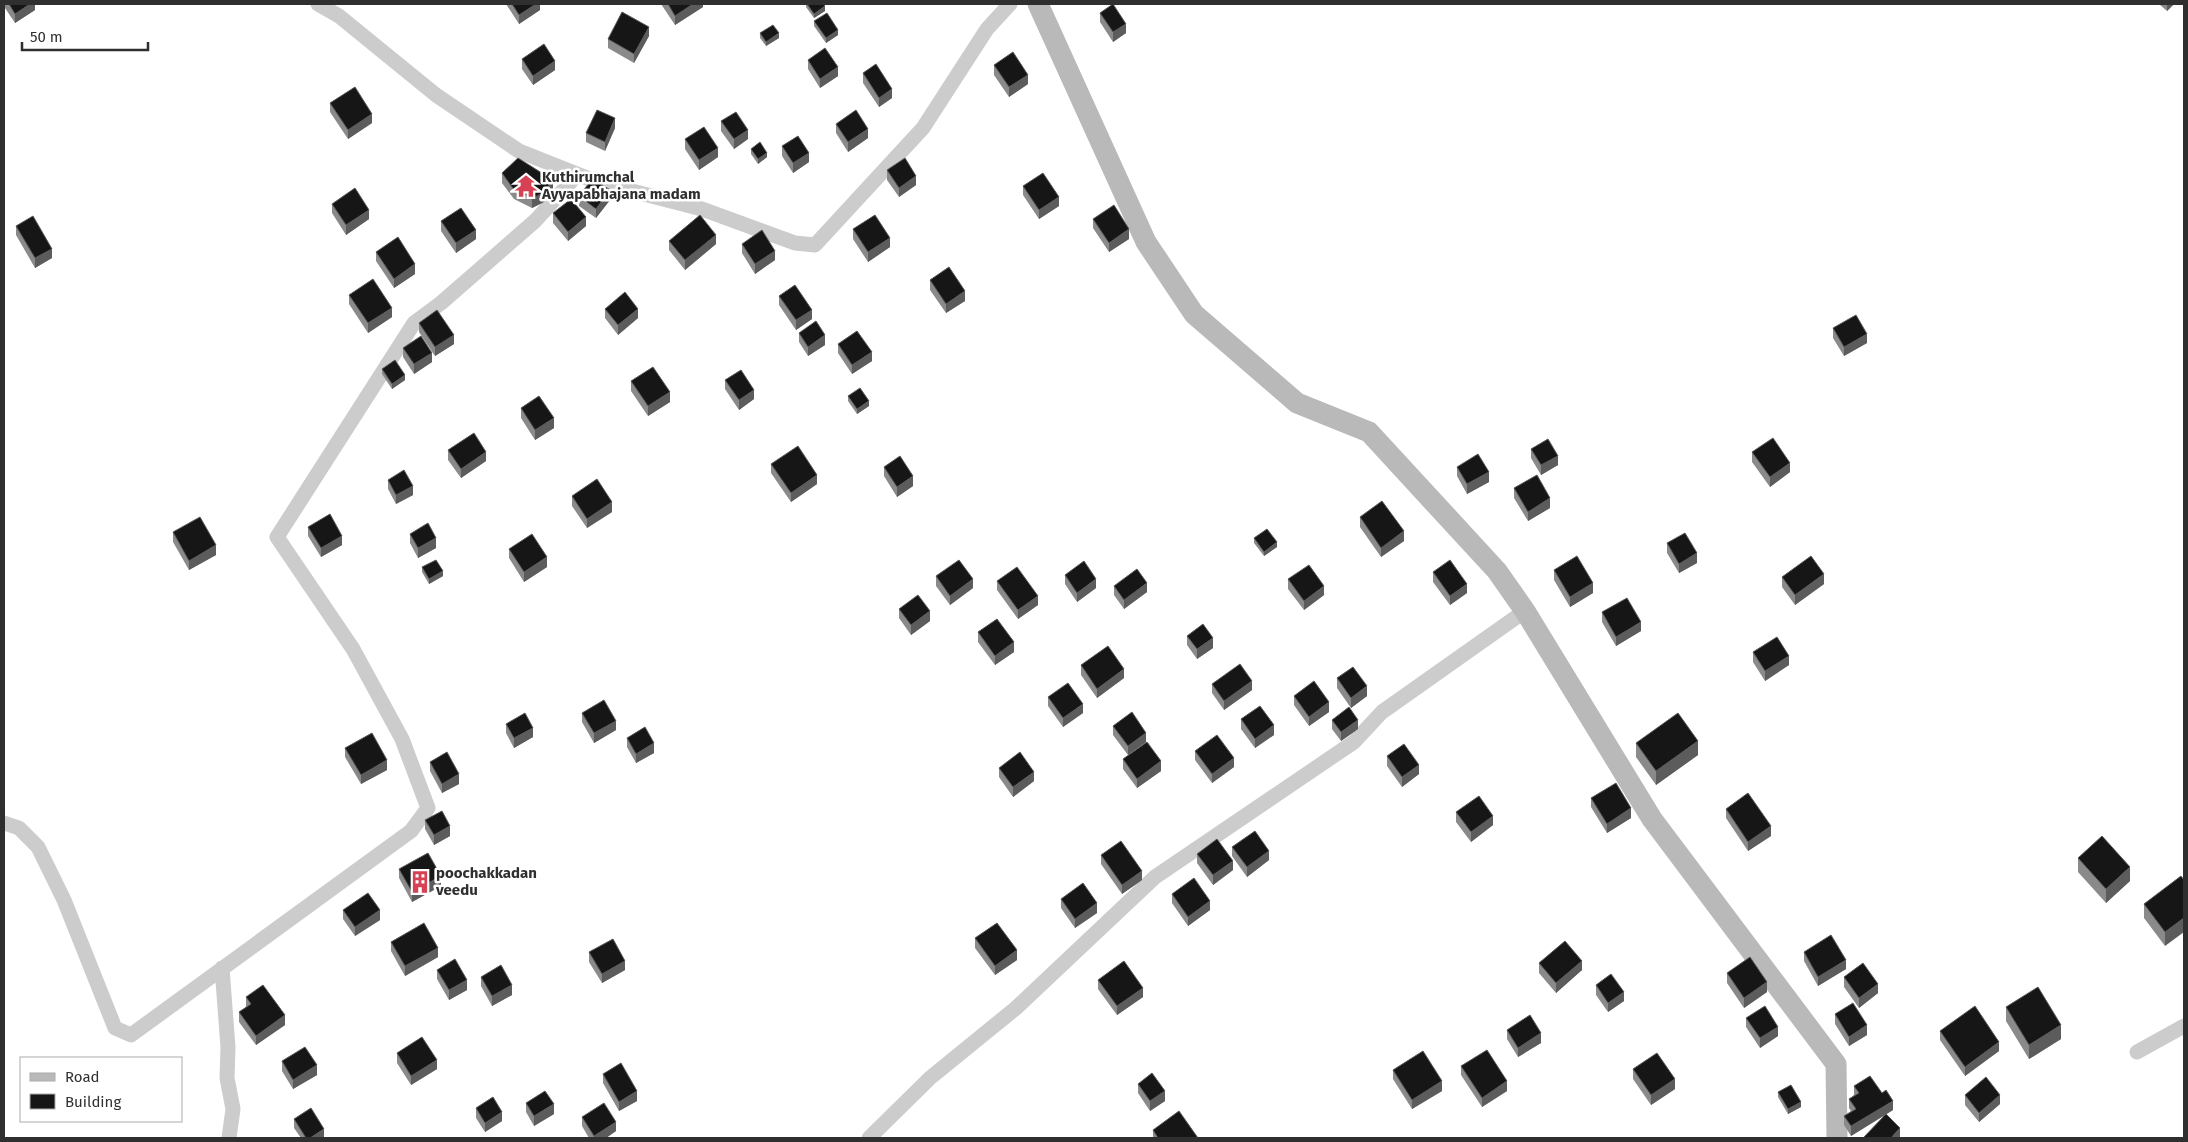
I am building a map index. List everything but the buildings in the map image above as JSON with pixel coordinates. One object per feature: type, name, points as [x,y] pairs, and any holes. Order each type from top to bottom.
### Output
[{"type":"street","points":[[318,4],[339,16],[436,95],[519,151],[597,182],[702,209],[795,243],[815,246],[923,128],[987,29],[1010,4]]},
{"type":"street","points":[[1038,4],[1146,242],[1194,314],[1297,403],[1369,432],[1498,571],[1525,611],[1652,819],[1836,1064],[1837,1138]]},
{"type":"street","points":[[4,823],[18,828],[38,847],[64,900],[115,1028],[131,1035],[411,831],[428,808],[402,739],[353,649],[277,537],[414,323],[535,221],[577,175]]},
{"type":"street","points":[[869,1138],[930,1078],[1016,1008],[1155,877],[1354,742],[1382,712],[1525,611]]},
{"type":"street","points":[[222,968],[228,1027],[227,1078],[234,1109],[229,1138]]},
{"type":"street","points":[[2137,1052],[2184,1026]]},
{"type":"place","name":"Kuthirumchal Ayyapabhajana madam","points":[[526,186]]},
{"type":"place","name":"poochakkadan veedu","points":[[420,882]]}]
